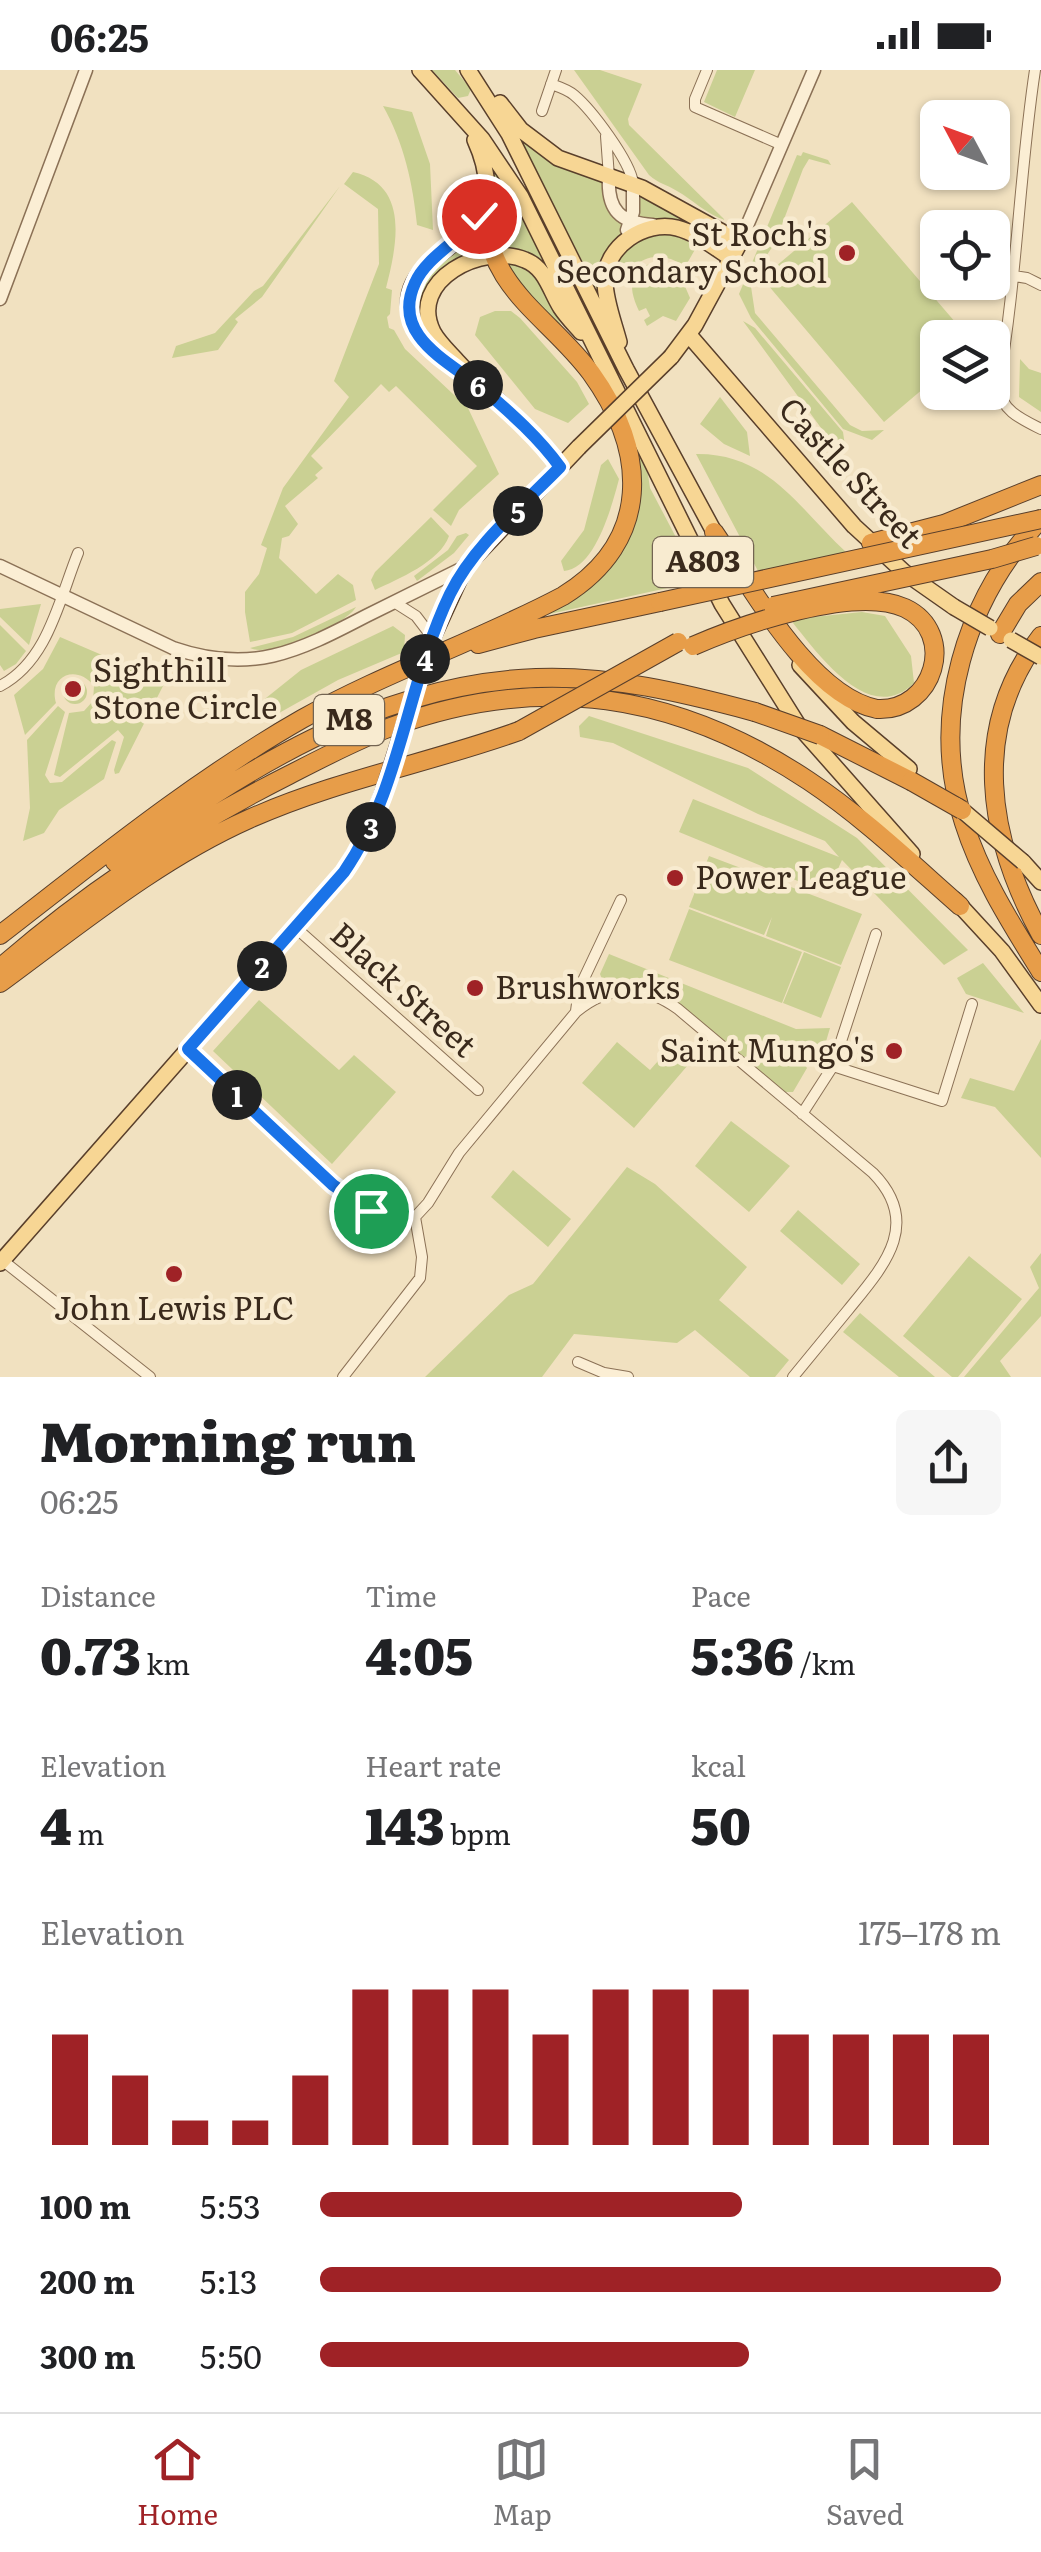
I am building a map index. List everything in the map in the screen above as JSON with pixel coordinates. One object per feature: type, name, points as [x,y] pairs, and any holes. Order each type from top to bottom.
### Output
[{"type":"highway","points":[[484,204],[492,263]]},
{"type":"highway","name":"M8","points":[[0,935],[232,763],[302,720],[388,676],[542,607],[584,582],[615,547],[630,511],[634,486],[631,457],[599,386],[582,363],[527,308],[492,263]]},
{"type":"highway","points":[[871,543],[944,524],[1041,485]]},
{"type":"highway","name":"M8","points":[[388,676],[499,638],[1041,519]]},
{"type":"highway","name":"M8","points":[[1041,519],[998,573],[976,617],[954,690],[950,736],[956,794],[973,848],[992,891],[1041,972]]},
{"type":"highway","name":"M8","points":[[685,644],[751,624],[819,608],[863,602],[902,607],[918,617],[928,631],[935,655],[932,674],[926,686],[899,708],[878,709],[849,699],[818,672],[780,626],[714,532]]},
{"type":"highway","name":"M8","points":[[0,983],[145,879],[244,821],[310,795],[519,731],[598,697],[685,644],[741,616],[1038,545]]},
{"type":"highway","points":[[1000,634],[1018,604],[1041,582]]},
{"type":"highway","points":[[1041,636],[1020,671],[1004,714],[996,745],[994,792],[1008,866],[1041,934]]},
{"type":"highway","name":"M8","points":[[0,944],[178,818],[258,768],[352,719],[418,695],[506,680],[584,679],[642,686],[755,712],[910,775],[962,810]]},
{"type":"highway","name":"M8","points":[[0,968],[86,900],[164,847],[235,804],[328,756],[377,732],[429,714],[551,694],[614,700],[685,719],[730,738],[832,797],[960,906]]},
{"type":"main road","name":"A803","points":[[420,70],[482,139],[514,186],[722,604],[782,703],[843,778],[1002,951],[1041,1004]]},
{"type":"main road","name":"A803","points":[[470,70],[509,134],[626,369],[764,616],[800,666],[910,775]]},
{"type":"main road","points":[[5,1264],[360,849],[384,793],[431,639],[465,567],[671,357],[689,335],[740,242],[633,184],[573,166],[533,141],[470,70]]},
{"type":"main road","name":"A803","points":[[449,101],[469,128],[485,165],[484,204]]},
{"type":"main road","points":[[484,204],[466,233],[417,277],[410,303],[412,325],[424,344],[482,388],[546,446],[560,467]]},
{"type":"main road","points":[[626,369],[605,280],[620,246],[639,232],[670,227],[690,233],[732,258]]},
{"type":"main road","points":[[482,388],[434,336],[429,320],[430,302],[443,277],[458,266],[519,258],[538,268],[562,310],[596,350]]},
{"type":"main road","name":"Castle Street","points":[[689,335],[871,543],[954,607],[1041,657]]},
{"type":"main road","points":[[962,810],[1024,862],[1041,882]]},
{"type":"street","points":[[0,299],[86,70]]},
{"type":"street","points":[[542,111],[556,70]]},
{"type":"street","points":[[707,70],[694,99],[695,107],[782,145]]},
{"type":"street","points":[[740,242],[814,70]]},
{"type":"street","points":[[1035,70],[998,393],[1007,409],[1041,430]]},
{"type":"street","points":[[551,84],[577,98],[625,157],[633,184],[630,222],[620,246]]},
{"type":"street","points":[[606,135],[610,204],[630,222],[670,227]]},
{"type":"street","points":[[1014,276],[1041,285]]},
{"type":"street","points":[[0,686],[33,661],[78,553]]},
{"type":"street","points":[[0,566],[173,648],[200,657],[235,661],[264,660],[296,651],[465,567]]},
{"type":"street","points":[[394,602],[416,616],[431,639]]},
{"type":"street","points":[[576,1012],[579,989],[621,900]]},
{"type":"street","name":"Black Street","points":[[296,928],[478,1090]]},
{"type":"street","points":[[802,1114],[833,1066],[876,934]]},
{"type":"street","points":[[415,1217],[459,1153],[589,1000],[631,990],[657,996],[678,1009],[882,1182],[893,1201],[897,1224],[885,1264],[793,1377]]},
{"type":"street","points":[[833,1066],[942,1102],[972,1004]]},
{"type":"street","points":[[188,1049],[344,1194],[379,1214],[415,1217]]},
{"type":"street","points":[[343,1377],[420,1278],[422,1258],[415,1217]]},
{"type":"street","points":[[5,1264],[150,1377]]},
{"type":"street","points":[[578,1362],[604,1375],[628,1377]]},
{"type":"green space","points":[[432,70],[455,70],[471,89],[468,96],[458,98]]},
{"type":"green space","points":[[574,70],[600,70],[642,84],[629,125],[725,220],[649,175]]},
{"type":"green space","points":[[717,70],[755,70],[735,117],[704,102]]},
{"type":"green space","points":[[383,106],[412,112],[430,164],[433,230],[417,225],[406,164]]},
{"type":"green space","points":[[519,138],[556,164],[604,182],[605,204],[625,225],[597,290]]},
{"type":"green space","points":[[803,152],[828,160],[831,165],[809,159],[803,169],[775,243],[750,280],[755,313],[850,425],[862,431],[884,430],[872,440],[843,429],[751,318],[739,294],[797,155]]},
{"type":"green space","points":[[495,170],[516,203],[547,270],[498,251],[490,171]]},
{"type":"green space","points":[[353,172],[384,190],[395,219],[394,254],[386,288],[392,290],[389,328],[405,349],[468,408],[499,474],[459,510],[451,526],[433,510],[477,466],[396,386],[389,392],[381,384],[311,456],[323,468],[315,475],[318,478],[285,506],[298,524],[289,536],[282,538],[279,558],[316,594],[338,574],[353,585],[356,600],[292,633],[250,642],[245,592],[259,574],[267,548],[261,545],[283,488],[349,397],[334,381],[379,264],[378,209],[344,184]]},
{"type":"green space","points":[[340,186],[262,297],[235,319],[238,322],[218,350],[172,358],[176,346],[215,333],[263,286]]},
{"type":"green space","points":[[641,195],[681,218],[681,220],[636,218]]},
{"type":"green space","points":[[852,202],[920,281],[920,300],[936,300],[953,320],[920,320],[920,391],[884,422],[762,278]]},
{"type":"green space","points":[[480,223],[488,253],[445,268],[425,328],[419,328],[414,299],[422,278]]},
{"type":"green space","points":[[647,234],[672,234],[697,246],[685,267],[657,257],[643,260],[630,270],[615,259]]},
{"type":"green space","points":[[509,263],[530,273],[544,290],[565,332],[560,336],[502,264]]},
{"type":"green space","points":[[652,263],[668,263],[684,272],[681,277],[690,298],[676,321],[663,316],[647,326],[644,320],[650,316],[646,308],[639,311],[632,282],[638,271]]},
{"type":"green space","points":[[495,311],[511,311],[520,318],[577,382],[589,404],[568,423],[535,409],[475,335],[480,317]]},
{"type":"green space","points":[[743,321],[755,328],[843,432],[845,446],[832,443]]},
{"type":"green space","points":[[1020,359],[1029,369],[1041,373],[1041,412],[1019,397]]},
{"type":"green space","points":[[720,397],[747,432],[750,456],[724,444],[700,424]]},
{"type":"green space","points":[[636,449],[647,468],[650,488],[699,581],[536,617],[606,567]]},
{"type":"green space","points":[[696,454],[721,456],[763,473],[847,553],[758,571]]},
{"type":"green space","points":[[608,459],[619,479],[607,519],[585,560],[564,571],[561,561],[584,530],[601,465]]},
{"type":"green space","points":[[431,517],[449,536],[444,545],[417,569],[375,590],[371,580],[375,572]]},
{"type":"green space","points":[[469,535],[454,553],[417,581],[414,576],[448,550],[457,536]]},
{"type":"green space","points":[[41,604],[29,645],[0,617],[0,609]]},
{"type":"green space","points":[[356,607],[337,623],[306,638],[273,648],[250,648],[293,637]]},
{"type":"green space","points":[[862,612],[885,616],[911,656],[914,683],[897,694],[880,697],[847,682],[793,623],[794,619]]},
{"type":"green space","points":[[0,625],[26,651],[4,671],[0,665]]},
{"type":"green space","points":[[393,626],[405,635],[404,652],[338,680],[263,722],[255,717],[256,706],[301,670]]},
{"type":"green space","points":[[60,637],[165,682],[119,773],[114,770],[124,737],[118,730],[60,777],[54,775],[69,713],[84,711],[93,701],[94,686],[80,675],[60,680],[56,685],[56,703],[25,735],[14,695],[43,669]]},
{"type":"green space","points":[[75,680],[84,683],[84,701],[75,704],[66,701],[63,692],[66,683]]},
{"type":"green space","points":[[58,706],[65,712],[45,775],[50,783],[62,782],[112,740],[116,742],[104,779],[59,810],[44,833],[23,841],[30,808],[27,740]]},
{"type":"green space","points":[[589,716],[748,768],[857,838],[968,950],[944,965],[842,860],[827,893],[679,832],[693,799],[839,857],[825,841],[758,814],[613,743],[580,737],[579,726]]},
{"type":"green space","points":[[709,856],[862,914],[841,965],[766,936],[772,917],[764,935],[689,907]]},
{"type":"green space","points":[[689,909],[802,952],[782,1003],[669,960]]},
{"type":"green space","points":[[804,952],[841,967],[821,1018],[783,1003]]},
{"type":"green space","points":[[609,954],[796,1029],[830,1028],[822,1055],[792,1047],[807,1068],[793,1092],[777,1092],[661,992],[635,983],[604,984],[600,974]]},
{"type":"green space","points":[[983,963],[1024,1013],[966,994],[957,978]]},
{"type":"green space","points":[[259,1000],[339,1070],[354,1055],[396,1092],[332,1164],[213,1051]]},
{"type":"green space","points":[[1041,1039],[1041,1158],[995,1107],[961,1098],[970,1078],[1014,1091]]},
{"type":"green space","points":[[617,1042],[650,1070],[675,1042],[694,1058],[634,1128],[582,1083]]},
{"type":"green space","points":[[731,1121],[790,1166],[749,1212],[695,1166]]},
{"type":"green space","points":[[627,1167],[655,1184],[747,1267],[719,1300],[789,1360],[775,1377],[750,1377],[695,1330],[677,1343],[574,1334],[542,1377],[425,1377],[509,1295],[533,1284]]},
{"type":"green space","points":[[513,1170],[571,1219],[548,1247],[491,1197]]},
{"type":"green space","points":[[798,1210],[860,1264],[842,1285],[780,1231]]},
{"type":"green space","points":[[1041,1253],[1041,1316],[1000,1361],[1011,1377],[964,1377],[1039,1288],[1030,1267]]},
{"type":"green space","points":[[969,1256],[1022,1299],[958,1377],[952,1377],[903,1336]]},
{"type":"green space","points":[[860,1313],[935,1377],[899,1377],[843,1332]]},
{"type":"place","name":"St Roch's Secondary School","points":[[847,253]]},
{"type":"place","name":"Sighthill Stone Circle","points":[[73,689]]},
{"type":"place","name":"Power League","points":[[675,878]]},
{"type":"place","name":"Brushworks","points":[[475,988]]},
{"type":"place","name":"Saint Mungo's","points":[[894,1051]]},
{"type":"place","name":"John Lewis PLC","points":[[174,1274]]},
{"type":"route","points":[[371,1211],[333,1185],[188,1049],[360,849],[377,812],[432,637],[451,592],[465,567],[560,467],[546,446],[482,388],[432,353],[412,325],[410,303],[417,277],[460,240],[479,216]]}]
